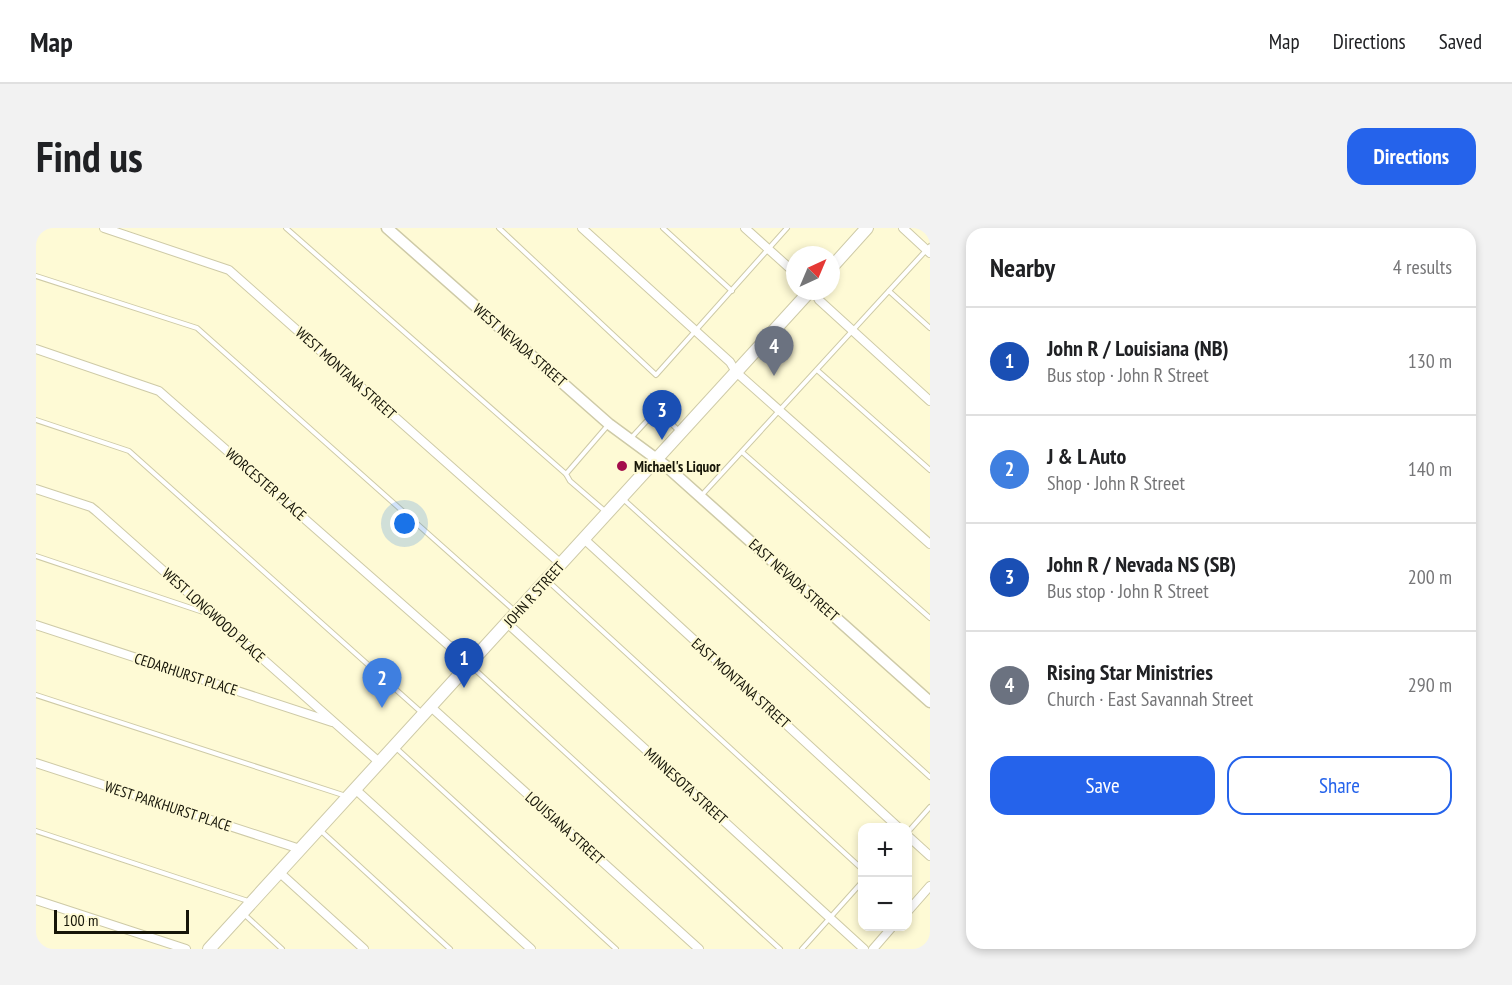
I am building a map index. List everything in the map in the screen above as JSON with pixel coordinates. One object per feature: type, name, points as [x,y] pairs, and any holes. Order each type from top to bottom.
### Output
[{"type":"main road","points":[[840,258],[867,228]]},
{"type":"main road","name":"JOHN R STREET","points":[[209,949],[804,300]]},
{"type":"street","name":"WEST MONTANA STREET","points":[[104,228],[229,270],[561,564]]},
{"type":"street","name":"WEST NEVADA STREET","points":[[387,228],[609,424],[657,459]]},
{"type":"street","points":[[582,228],[730,362],[736,372],[930,544]]},
{"type":"street","points":[[745,228],[786,265]]},
{"type":"street","points":[[903,228],[929,249]]},
{"type":"street","points":[[819,300],[930,401]]},
{"type":"street","name":"WORCESTER PLACE","points":[[36,349],[159,391],[470,664]]},
{"type":"street","name":"EAST NEVADA STREET","points":[[657,459],[930,702]]},
{"type":"street","name":"WEST LONGWOOD PLACE","points":[[36,489],[91,507],[380,762]]},
{"type":"street","name":"EAST MONTANA STREET","points":[[584,539],[894,823]]},
{"type":"street","name":"MINNESOTA STREET","points":[[507,623],[864,949]]},
{"type":"street","name":"CEDARHURST PLACE","points":[[36,625],[336,723]]},
{"type":"street","name":"LOUISIANA STREET","points":[[427,711],[699,949]]},
{"type":"street","name":"WEST PARKHURST PLACE","points":[[36,763],[300,849]]},
{"type":"street","points":[[352,793],[531,949]]},
{"type":"street","points":[[912,838],[930,856]]},
{"type":"street","points":[[279,872],[364,949]]},
{"type":"street","points":[[912,906],[930,886]]},
{"type":"street","points":[[36,900],[186,949]]},
{"type":"street","points":[[873,949],[889,931]]},
{"type":"lane","points":[[286,228],[608,513]]},
{"type":"lane","points":[[499,228],[656,375],[788,228]]},
{"type":"lane","points":[[663,228],[732,291]]},
{"type":"lane","points":[[701,497],[929,249]]},
{"type":"lane","points":[[36,276],[197,328],[516,613]]},
{"type":"lane","points":[[889,291],[930,328]]},
{"type":"lane","points":[[817,369],[930,470]]},
{"type":"lane","points":[[629,440],[666,400]]},
{"type":"lane","points":[[657,410],[681,432]]},
{"type":"lane","points":[[36,420],[129,451],[427,711]]},
{"type":"lane","points":[[566,474],[609,424]]},
{"type":"lane","points":[[742,452],[930,618]]},
{"type":"lane","points":[[622,497],[930,777]]},
{"type":"lane","points":[[36,556],[214,615]]},
{"type":"lane","points":[[546,580],[858,865]]},
{"type":"lane","points":[[470,664],[780,949]]},
{"type":"lane","points":[[36,695],[352,793]]},
{"type":"lane","points":[[394,747],[616,949]]},
{"type":"lane","points":[[912,829],[930,807]]},
{"type":"lane","points":[[319,829],[450,949]]},
{"type":"lane","points":[[36,831],[251,903]]},
{"type":"lane","points":[[802,949],[858,886]]},
{"type":"lane","points":[[242,913],[282,949]]},
{"type":"place","name":"Rising Star Ministries","points":[[774,376]]},
{"type":"place","name":"John R / Nevada NS (SB)","points":[[662,440]]},
{"type":"place","name":"Michael's Liquor","points":[[622,466]]},
{"type":"place","name":"John R / Louisiana (NB)","points":[[464,688]]},
{"type":"place","name":"J & L Auto","points":[[382,708]]}]
